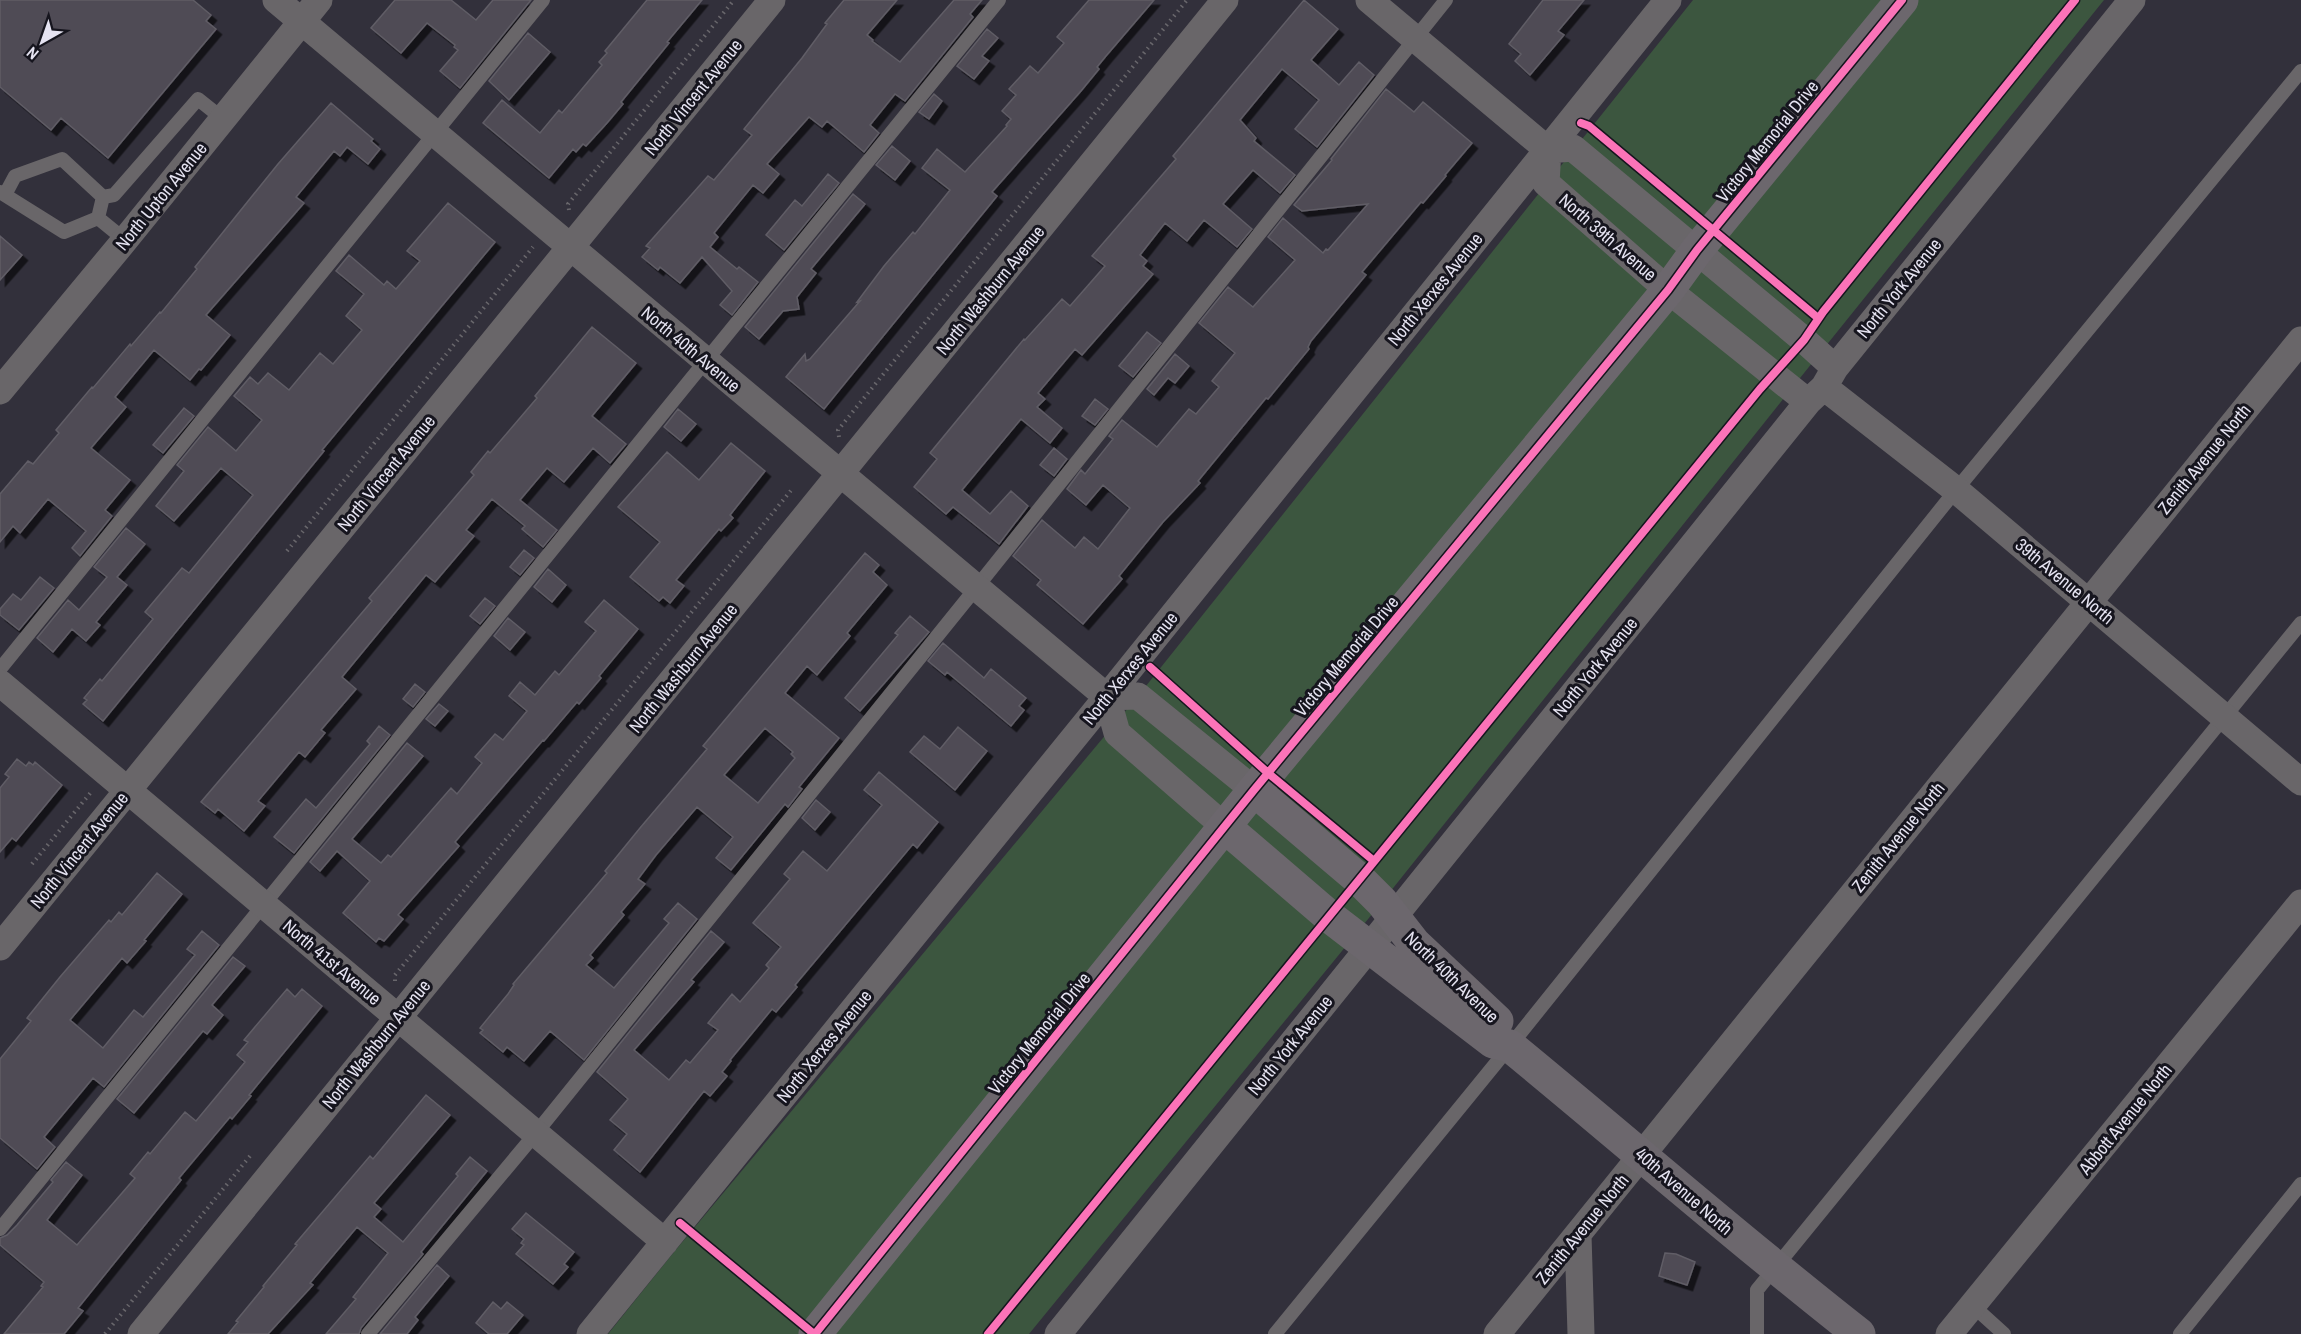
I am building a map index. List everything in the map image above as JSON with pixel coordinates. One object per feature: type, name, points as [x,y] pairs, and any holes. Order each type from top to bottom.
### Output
[{"type":"street","name":"North 40th Avenue","points":[[276,0],[1107,697],[1117,733],[1330,917],[1493,1042],[1510,1046]]},
{"type":"street","name":"North Upton Avenue","points":[[0,391],[319,0]]},
{"type":"street","name":"North Vincent Avenue","points":[[0,947],[772,0]]},
{"type":"street","name":"North Washburn Avenue","points":[[141,1334],[1225,0]]},
{"type":"street","points":[[1369,0],[1548,150],[1573,148],[1804,339],[1822,386]]},
{"type":"street","name":"North Xerxes Avenue","points":[[590,1334],[1668,0]]},
{"type":"street","name":"Victory Memorial Drive","points":[[815,1334],[1254,790],[1668,290],[1697,250],[1902,0]]},
{"type":"street","name":"North York Avenue","points":[[1058,1334],[2132,0]]},
{"type":"street","name":"North 39th Avenue","points":[[1548,150],[1546,183],[1668,290],[1822,386]]},
{"type":"street","name":"Zenith Avenue North","points":[[1497,1334],[2301,340]]},
{"type":"street","name":"39th Avenue North","points":[[1822,386],[1956,489],[2301,782]]},
{"type":"street","name":"North 41st Avenue","points":[[0,683],[665,1242]]},
{"type":"street","name":"North 40th Avenue","points":[[1107,697],[1138,696],[1360,880],[1414,943],[1504,1028],[1510,1046]]},
{"type":"street","name":"Abbott Avenue North","points":[[1949,1334],[2301,903]]},
{"type":"street","name":"40th Avenue North","points":[[1510,1046],[1642,1154],[1775,1269],[1859,1334]]},
{"type":"street","points":[[1578,1235],[1581,1334]]},
{"type":"lane","points":[[0,669],[543,0]]},
{"type":"lane","points":[[0,1229],[999,0]]},
{"type":"lane","points":[[368,1334],[536,1133],[1446,0]]},
{"type":"lane","points":[[1275,1334],[1510,1046],[1956,489],[2301,71]]},
{"type":"lane","points":[[103,197],[114,195],[198,99],[223,119]]},
{"type":"lane","points":[[98,218],[64,232],[3,193],[15,176],[62,159],[103,197]]},
{"type":"lane","points":[[98,218],[103,197]]},
{"type":"lane","points":[[98,218],[125,240]]},
{"type":"lane","points":[[1757,1334],[1757,1290],[2301,623]]},
{"type":"lane","points":[[2180,1334],[2301,1184]]},
{"type":"lane","points":[[1972,1305],[2004,1334]]},
{"type":"path","points":[[569,210],[568,204],[734,0]]},
{"type":"path","points":[[839,438],[838,430],[1187,0]]},
{"type":"path","points":[[286,552],[533,247],[540,244]]},
{"type":"path","points":[[395,982],[395,975],[797,483]]},
{"type":"path","points":[[28,869],[92,790],[98,788]]},
{"type":"path","points":[[105,1334],[253,1153]]},
{"type":"green space","points":[[1693,0],[2104,0],[1382,902],[1029,1334],[608,1334],[1138,696]]},
{"type":"building","points":[[0,0],[193,0],[211,15],[206,21],[216,29],[108,158],[61,118],[51,130],[0,87]]},
{"type":"building","points":[[395,0],[451,0],[476,20],[493,0],[531,0],[460,88],[440,71],[458,50],[454,47],[455,45],[427,23],[401,53],[371,28]]},
{"type":"building","points":[[647,0],[702,0],[667,42],[669,43],[607,123],[586,146],[583,144],[576,152],[573,149],[549,178],[483,123],[502,100],[540,133],[559,110],[562,113],[602,65],[599,62],[607,53],[605,51]]},
{"type":"building","points":[[844,0],[897,0],[867,35],[900,62],[954,0],[982,0],[970,14],[973,17],[905,101],[895,94],[870,125],[879,133],[864,152],[827,121],[822,127],[809,117],[767,164],[779,174],[763,193],[753,185],[714,233],[718,237],[710,247],[737,269],[739,267],[758,282],[732,315],[720,305],[732,291],[702,257],[680,283],[660,267],[658,270],[642,257],[650,248],[646,246],[708,176],[714,180],[752,135],[744,129],[802,58],[827,24],[825,23]]},
{"type":"building","points":[[1089,0],[1154,0],[1097,67],[1099,69],[1081,91],[992,192],[997,196],[824,409],[786,377],[805,354],[806,361],[810,359],[860,301],[857,302],[884,266],[913,232],[915,234],[950,190],[922,168],[937,149],[965,172],[1011,119],[1002,111],[1016,95],[1009,89],[1030,66],[1038,73],[1064,43],[1057,37]]},
{"type":"building","points":[[1304,0],[1338,29],[1311,60],[1339,85],[1359,62],[1374,75],[1317,147],[1295,129],[1319,100],[1282,69],[1240,120],[1256,138],[1254,141],[1295,175],[1280,193],[1253,170],[1223,204],[1252,229],[1237,247],[1204,220],[1187,241],[1165,223],[1140,255],[1147,261],[1143,266],[1153,274],[1082,355],[1075,349],[1038,393],[1045,399],[1037,407],[1062,428],[1050,443],[1021,419],[962,490],[990,514],[1011,491],[1028,506],[999,544],[953,507],[946,514],[914,487],[937,459],[930,453],[1024,339],[1062,299],[1070,306],[1105,266],[1092,256],[1176,159],[1173,156]]},
{"type":"building","points":[[1543,0],[1584,0],[1558,31],[1564,35],[1530,75],[1515,61],[1521,54],[1509,44]]},
{"type":"building","points":[[987,29],[998,38],[982,56],[989,61],[974,79],[957,66]]},
{"type":"building","points":[[528,33],[550,52],[509,100],[489,81]]},
{"type":"building","points":[[1386,89],[1414,112],[1423,102],[1472,143],[1362,272],[1366,275],[1311,341],[1309,349],[1198,481],[1200,483],[1163,522],[1119,576],[1122,579],[1083,624],[1037,585],[1041,580],[1013,556],[1042,520],[1075,548],[1084,537],[1098,549],[1130,508],[1103,485],[1086,505],[1067,489],[1081,470],[1085,474],[1113,439],[1109,436],[1122,420],[1157,447],[1189,409],[1196,414],[1219,387],[1212,381],[1235,353],[1199,323],[1228,287],[1253,307],[1295,260],[1268,237],[1283,218],[1323,253],[1368,204],[1302,211],[1294,205],[1332,160]]},
{"type":"building","points":[[934,94],[942,101],[929,119],[919,112]]},
{"type":"building","points":[[331,103],[373,139],[371,141],[380,149],[368,164],[347,147],[340,156],[334,151],[296,197],[304,203],[206,315],[230,335],[201,370],[199,369],[190,380],[154,350],[115,397],[126,407],[91,448],[130,480],[105,510],[112,516],[80,556],[72,548],[86,531],[48,499],[20,533],[13,526],[0,542],[0,494],[28,461],[33,464],[59,433],[56,430],[92,387],[161,313],[278,164]]},
{"type":"building","points":[[892,146],[910,161],[895,180],[876,165]]},
{"type":"building","points":[[828,174],[839,183],[784,250],[766,235],[795,200],[802,206]]},
{"type":"building","points":[[853,194],[865,204],[811,269],[816,273],[797,297],[799,309],[783,311],[759,339],[745,327]]},
{"type":"building","points":[[448,203],[495,242],[322,450],[324,451],[103,721],[83,704],[87,700],[84,698],[100,679],[102,681],[153,619],[145,612],[182,568],[189,573],[253,495],[221,468],[174,521],[156,506],[184,471],[177,465],[208,427],[236,451],[262,420],[234,396],[250,377],[258,384],[268,373],[289,390],[320,353],[333,364],[362,330],[346,316],[364,294],[336,271],[349,255],[384,285],[387,281],[396,289],[420,261],[407,251]]},
{"type":"building","points":[[0,236],[22,255],[0,280]]},
{"type":"building","points":[[592,327],[636,363],[592,416],[626,444],[610,463],[593,448],[564,482],[547,468],[520,500],[557,530],[543,547],[522,529],[525,526],[492,499],[466,530],[474,536],[435,582],[426,575],[342,677],[356,689],[321,730],[325,733],[305,757],[299,752],[258,801],[265,806],[244,831],[218,809],[215,813],[201,802],[372,601],[369,598],[474,475],[471,472],[537,398],[535,396]]},
{"type":"building","points":[[1147,332],[1161,343],[1133,377],[1119,366]]},
{"type":"building","points":[[1175,354],[1189,366],[1175,383],[1168,378],[1154,395],[1147,389]]},
{"type":"building","points":[[1095,399],[1108,409],[1095,425],[1082,416]]},
{"type":"building","points":[[184,408],[194,416],[163,453],[153,445]]},
{"type":"building","points":[[678,409],[696,424],[681,441],[664,427]]},
{"type":"building","points":[[731,443],[765,471],[730,515],[733,518],[721,531],[719,529],[676,580],[684,586],[670,603],[663,597],[659,601],[630,577],[660,542],[618,507],[667,452],[699,480]]},
{"type":"building","points":[[1054,448],[1067,459],[1054,476],[1040,465]]},
{"type":"building","points":[[126,528],[145,544],[117,577],[127,585],[96,622],[100,625],[86,641],[72,629],[53,652],[37,638],[68,600],[79,610],[107,577],[94,567]]},
{"type":"building","points":[[524,550],[534,558],[520,575],[510,567]]},
{"type":"building","points":[[865,553],[879,565],[873,572],[887,585],[847,633],[850,636],[817,675],[807,666],[785,693],[839,738],[799,787],[802,789],[788,807],[785,804],[731,870],[716,858],[733,837],[697,807],[656,855],[638,879],[645,884],[621,912],[624,915],[590,955],[593,958],[586,965],[614,988],[669,923],[664,919],[678,903],[697,919],[584,1060],[550,1031],[524,1061],[507,1047],[503,1052],[480,1033],[483,1030],[480,1028],[508,994],[513,984],[607,873],[605,871],[707,749],[703,746]],"holes":[[[765,728],[793,752],[791,754],[795,758],[758,803],[724,775]]]},
{"type":"building","points":[[548,569],[566,585],[552,602],[534,587]]},
{"type":"building","points":[[40,577],[54,588],[19,630],[0,615],[0,609],[13,594],[21,600]]},
{"type":"building","points":[[485,598],[495,606],[480,624],[470,616]]},
{"type":"building","points":[[604,600],[638,629],[579,704],[577,702],[455,842],[459,846],[398,915],[403,919],[384,941],[379,938],[376,942],[343,913],[370,881],[337,851],[320,871],[310,862],[407,743],[423,756],[352,839],[381,863],[388,855],[391,857],[451,788],[457,794],[482,763],[475,757],[495,734],[503,740],[527,711],[509,696],[520,682],[535,695],[555,671],[559,675],[596,631],[585,622]]},
{"type":"building","points":[[910,616],[929,632],[860,711],[845,698],[898,635],[895,633]]},
{"type":"building","points":[[508,618],[525,632],[510,650],[494,636]]},
{"type":"building","points":[[943,643],[984,678],[991,669],[1026,698],[1019,706],[1024,710],[1011,726],[947,672],[945,675],[928,661]]},
{"type":"building","points":[[415,684],[425,692],[413,707],[403,699]]},
{"type":"building","points":[[439,704],[448,711],[435,726],[426,719]]},
{"type":"building","points":[[379,726],[390,735],[294,853],[274,837],[306,799],[316,808],[370,744],[367,741]]},
{"type":"building","points":[[958,727],[987,751],[955,790],[910,752],[924,736],[940,749]]},
{"type":"building","points":[[17,759],[26,766],[29,762],[33,765],[35,762],[62,785],[16,841],[12,838],[0,852],[0,788],[9,777],[5,774]]},
{"type":"building","points":[[879,772],[938,822],[917,848],[913,844],[795,985],[797,987],[776,1012],[772,1009],[730,1060],[722,1072],[727,1076],[710,1096],[704,1091],[640,1172],[614,1150],[627,1134],[610,1120],[628,1099],[597,1072],[711,931],[724,942],[691,980],[694,982],[634,1050],[669,1080],[686,1060],[690,1063],[718,1030],[708,1023],[732,994],[740,1002],[769,968],[766,965],[781,947],[753,923],[790,879],[784,874],[803,851],[827,871],[882,805],[864,790]]},
{"type":"building","points":[[816,800],[830,812],[815,830],[802,818]]},
{"type":"building","points":[[157,873],[182,894],[127,963],[122,958],[70,1020],[103,1048],[134,1010],[143,1017],[195,955],[187,949],[202,931],[219,945],[104,1087],[93,1078],[44,1137],[55,1147],[37,1169],[0,1138],[0,1059],[31,1021],[27,1018],[60,977],[109,920],[111,922],[119,912],[122,915]]},
{"type":"building","points":[[233,957],[245,966],[212,1005],[223,1015],[207,1034],[203,1031],[134,1113],[117,1099]]},
{"type":"building","points":[[287,989],[295,997],[302,989],[322,1006],[232,1119],[230,1117],[179,1178],[181,1180],[78,1308],[83,1311],[64,1334],[4,1334],[43,1287],[41,1286],[44,1282],[0,1245],[0,1238],[7,1235],[17,1225],[53,1182],[51,1180],[66,1162],[82,1175],[47,1220],[77,1245],[135,1178],[130,1174],[148,1152],[150,1154],[185,1112],[196,1121],[245,1062],[237,1055],[248,1042],[244,1040]]},
{"type":"building","points":[[426,1095],[450,1115],[374,1203],[381,1209],[374,1217],[403,1242],[458,1176],[456,1174],[470,1157],[487,1171],[421,1252],[423,1254],[361,1328],[359,1334],[326,1334],[356,1299],[353,1297],[388,1253],[357,1227],[310,1283],[313,1285],[268,1334],[228,1334],[297,1245],[295,1244],[370,1156],[373,1159]]},
{"type":"building","points":[[526,1213],[574,1252],[564,1264],[568,1267],[553,1284],[516,1254],[524,1245],[521,1243],[524,1239],[512,1229]]},
{"type":"building","points":[[1665,1253],[1676,1254],[1695,1262],[1687,1285],[1659,1276]]},
{"type":"building","points":[[437,1265],[449,1276],[415,1317],[418,1320],[407,1334],[380,1334]]},
{"type":"building","points":[[493,1302],[501,1309],[507,1302],[523,1315],[507,1334],[489,1334],[476,1323]]},
{"type":"cycle path","points":[[815,1334],[1254,790],[1668,290],[1697,250],[1902,0]]},
{"type":"cycle path","points":[[988,1334],[1760,389],[1804,340],[1823,312],[2075,0]]},
{"type":"cycle path","points":[[1581,123],[1589,126],[1818,318]]},
{"type":"cycle path","points":[[1150,667],[1268,773],[1374,861]]},
{"type":"cycle path","points":[[680,1223],[814,1334]]}]
